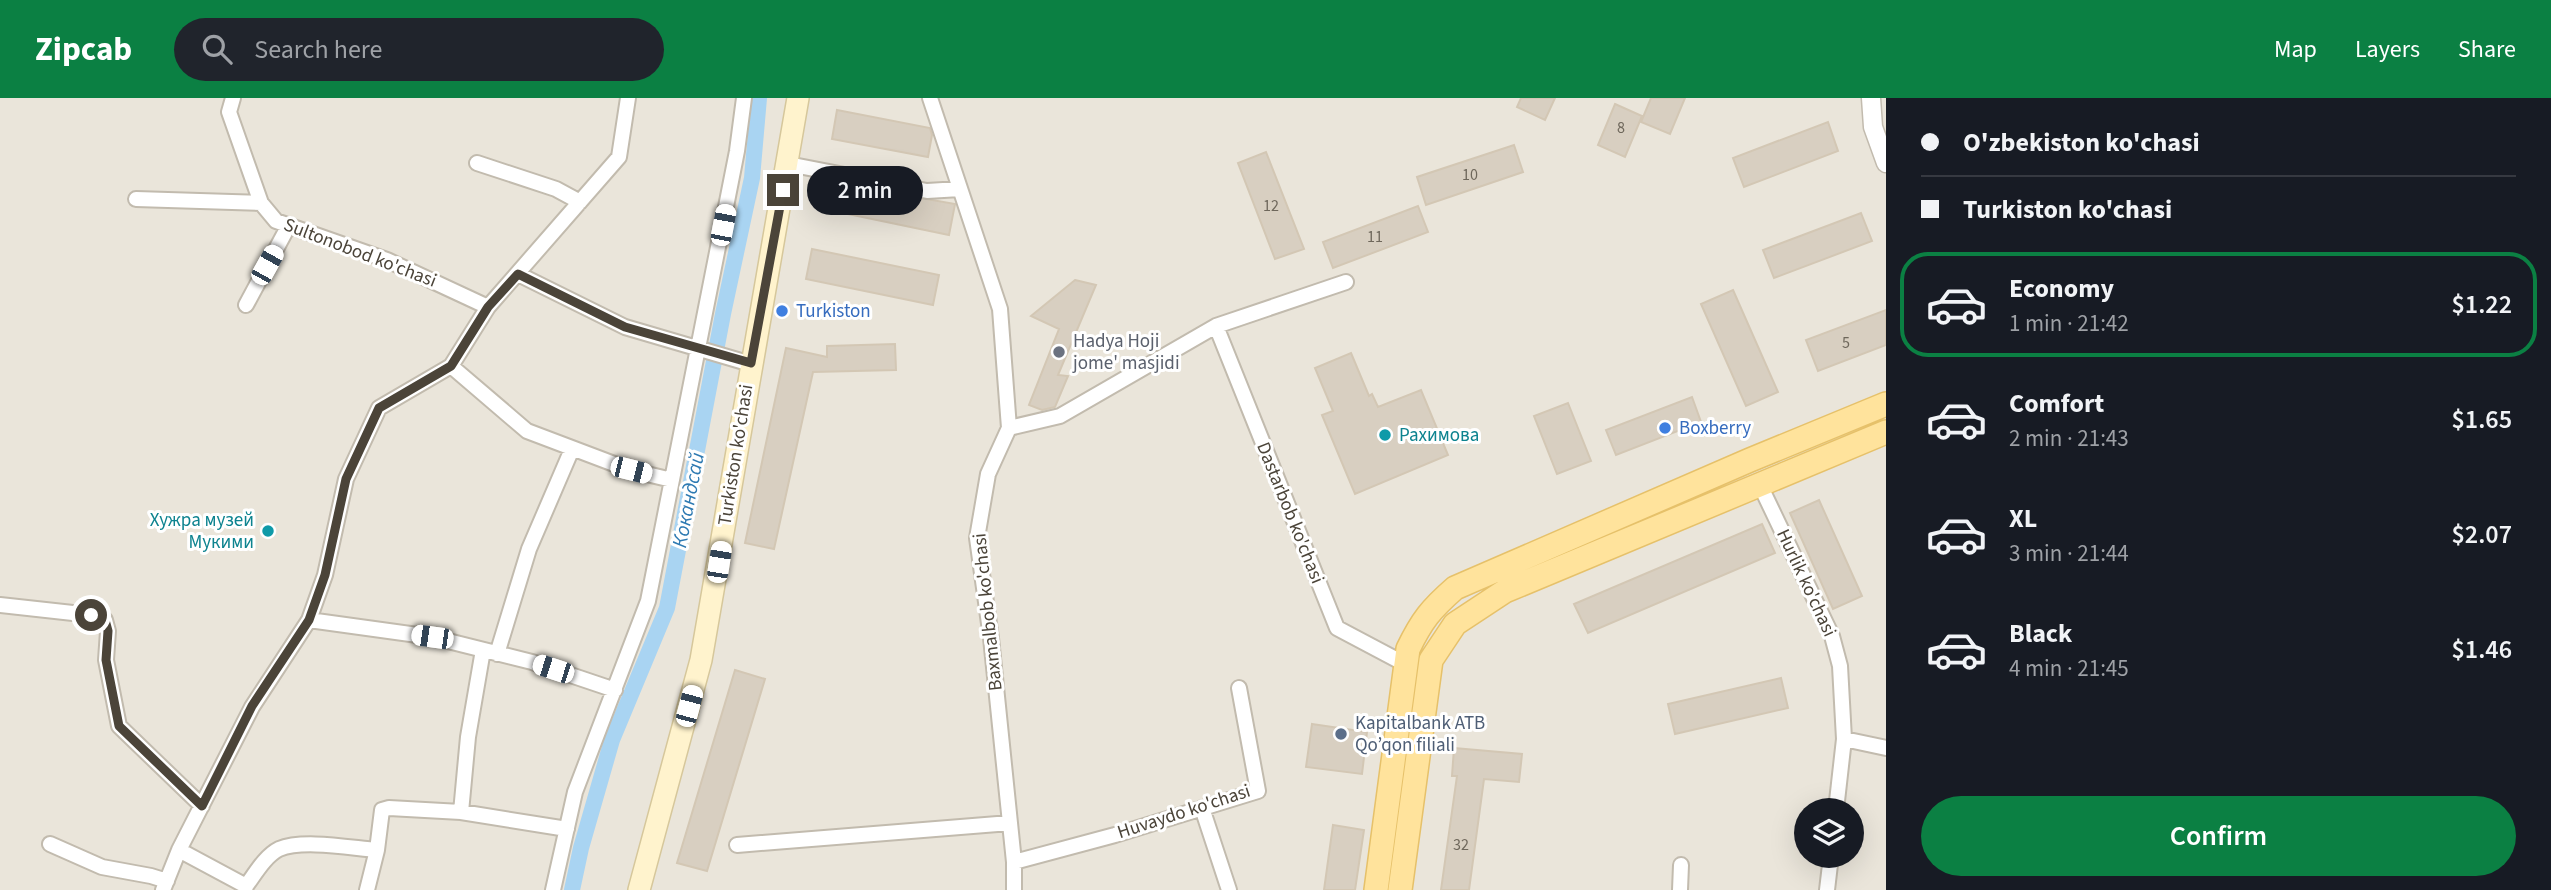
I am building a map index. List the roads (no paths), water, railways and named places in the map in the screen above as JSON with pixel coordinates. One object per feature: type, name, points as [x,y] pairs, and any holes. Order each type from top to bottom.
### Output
[{"type":"main road","name":"Turkiston ko'chasi","points":[[639,890],[701,660],[740,361],[788,164],[797,98]]},
{"type":"main road","points":[[1376,890],[1405,664],[1408,649],[1422,619],[1455,588],[1886,404]]},
{"type":"main road","points":[[1400,890],[1432,660],[1455,624],[1505,590],[1886,432]]},
{"type":"street","points":[[136,199],[261,203],[229,112],[233,98]]},
{"type":"street","points":[[50,844],[102,867],[151,876],[165,886],[179,850],[252,706],[309,620],[325,575],[346,479],[379,408],[451,366],[488,307],[619,157],[628,98]]},
{"type":"street","points":[[553,890],[575,792],[648,601],[737,151],[744,98]]},
{"type":"street","name":"Baxmalbob ko'chasi","points":[[930,98],[1000,309],[1009,428],[988,474],[977,538],[991,638],[1014,862],[1014,890]]},
{"type":"street","points":[[1871,98],[1873,127],[1886,163]]},
{"type":"street","points":[[477,163],[556,189],[580,202]]},
{"type":"street","points":[[788,164],[927,191],[960,190]]},
{"type":"street","name":"Sultonobod ko'chasi","points":[[261,203],[276,220],[387,260],[488,307]]},
{"type":"street","points":[[246,305],[289,225]]},
{"type":"street","points":[[518,274],[625,327],[740,361]]},
{"type":"street","points":[[1009,428],[1060,416],[1216,326],[1346,282]]},
{"type":"street","name":"Dastarbob ko'chasi","points":[[1216,326],[1337,628],[1405,664]]},
{"type":"street","points":[[451,366],[527,431],[631,470],[672,480]]},
{"type":"street","points":[[461,812],[468,737],[490,652],[529,549],[572,449]]},
{"type":"street","name":"Hurlik ko'chasi","points":[[1760,485],[1832,636],[1840,666],[1844,739],[1837,798]]},
{"type":"street","points":[[0,605],[91,615],[105,620],[108,631],[106,660],[119,726],[202,806]]},
{"type":"street","points":[[309,620],[432,637],[532,662],[615,690]]},
{"type":"street","name":"Huvaydo ko'chasi","points":[[1014,862],[1258,791],[1239,688]]},
{"type":"street","points":[[1844,739],[1886,748]]},
{"type":"street","points":[[367,890],[377,850],[382,810],[389,808],[461,812],[567,829]]},
{"type":"street","points":[[1202,808],[1229,890]]},
{"type":"street","points":[[737,845],[1010,823]]},
{"type":"street","points":[[179,850],[245,888],[264,862],[278,850],[300,845],[377,850]]},
{"type":"street","points":[[1681,865],[1681,890]]},
{"type":"street","points":[[1827,890],[1830,868]]},
{"type":"waterway","name":"Кокандсай","points":[[572,890],[581,848],[612,740],[667,608],[752,178],[759,98]]},
{"type":"place","name":"Turkiston","points":[[782,311]]},
{"type":"place","name":"Hadya Hoji jome' masjidi","points":[[1059,352]]},
{"type":"place","name":"Boxberry","points":[[1665,428]]},
{"type":"place","name":"Рахимова","points":[[1385,435]]},
{"type":"place","name":"Хужра музей Мукими","points":[[268,531]]},
{"type":"place","name":"Kapitalbank ATB Qo’qon filiali","points":[[1341,734]]}]
